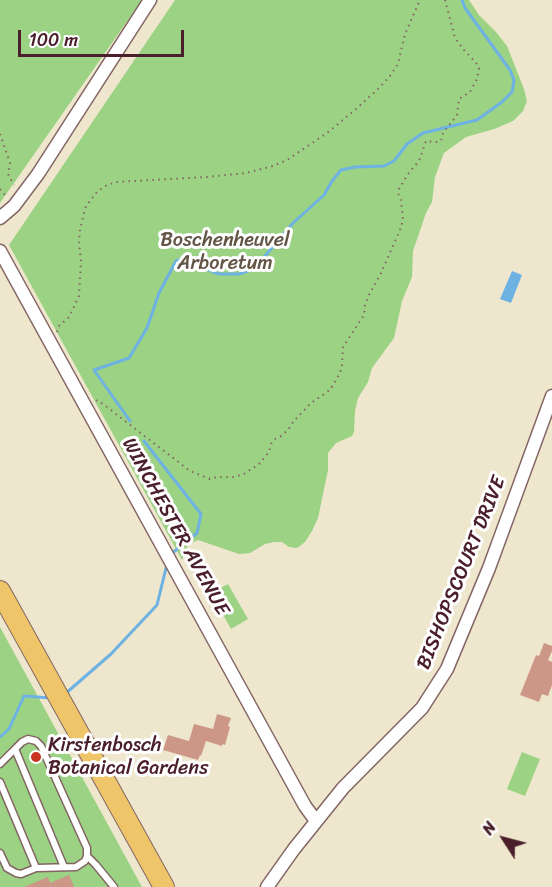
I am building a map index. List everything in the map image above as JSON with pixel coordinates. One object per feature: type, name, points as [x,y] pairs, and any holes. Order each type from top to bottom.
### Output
[{"type":"main road","points":[[0,591],[164,887]]},
{"type":"street","points":[[0,218],[14,206],[38,174],[150,0]]},
{"type":"street","name":"WINCHESTER AVENUE","points":[[0,251],[315,821]]},
{"type":"street","name":"BISHOPSCOURT DRIVE","points":[[267,887],[315,821],[343,788],[422,708],[447,669],[489,568],[552,396]]},
{"type":"lane","points":[[0,764],[28,739],[36,741],[41,746],[87,848],[87,856],[85,861],[76,867],[36,868],[21,874],[7,868],[0,853]]},
{"type":"lane","points":[[15,749],[64,867]]},
{"type":"lane","points":[[0,782],[36,868]]},
{"type":"lane","points":[[87,856],[114,887]]},
{"type":"path","points":[[49,340],[56,336],[59,326],[69,317],[78,296],[81,261],[80,228],[86,206],[97,192],[116,182],[246,173],[263,170],[287,160],[355,111],[390,76],[398,64],[405,34],[420,0]]},
{"type":"path","points":[[82,399],[91,399],[103,404],[190,471],[210,479],[234,477],[259,465],[275,439],[288,430],[311,404],[330,390],[340,374],[343,347],[364,315],[369,295],[400,230],[403,220],[399,189],[419,161],[426,141],[441,141],[443,133],[457,115],[459,99],[470,92],[477,80],[479,68],[455,38],[445,0]]},
{"type":"path","points":[[0,134],[10,163],[8,174],[21,197]]},
{"type":"green space","points":[[0,0],[142,0],[0,203]]},
{"type":"green space","name":"Boschenheuvel Arboretum","points":[[175,0],[469,0],[479,15],[507,46],[527,101],[523,111],[513,121],[466,137],[444,153],[435,177],[432,202],[413,251],[412,277],[402,301],[394,338],[372,368],[368,382],[358,398],[352,436],[336,443],[328,453],[328,470],[318,518],[305,542],[297,548],[289,547],[282,542],[274,542],[265,544],[250,553],[239,554],[198,540],[188,545],[182,560],[9,245]]},
{"type":"green space","points":[[228,584],[248,619],[231,629],[211,593]]},
{"type":"green space","name":"Kirstenbosch Botanical Gardens","points":[[0,627],[142,887],[0,887]]},
{"type":"green space","points":[[522,752],[540,759],[525,796],[507,789]]},
{"type":"water","points":[[512,271],[522,275],[511,303],[500,299]]},
{"type":"building","points":[[544,643],[552,646],[548,660],[552,662],[552,685],[548,696],[542,694],[539,702],[520,695],[536,655],[539,656]]},
{"type":"building","points":[[217,714],[231,718],[225,745],[206,741],[198,760],[163,750],[168,735],[189,741],[194,724],[213,729]]},
{"type":"building","points":[[69,875],[74,887],[24,887],[48,877],[50,883]]},
{"type":"waterway","points":[[130,421],[94,370],[129,358],[147,328],[159,293],[176,261],[187,257],[219,274],[239,274],[254,269],[293,223],[324,195],[341,170],[384,166],[394,161],[407,144],[423,133],[477,120],[512,92],[514,80],[510,70],[465,8],[462,0]]},
{"type":"waterway","points":[[144,441],[201,514],[197,533],[170,555]]},
{"type":"waterway","points":[[65,694],[111,654],[157,605],[167,564]]},
{"type":"waterway","points":[[0,737],[9,729],[24,696],[51,698]]},
{"type":"place","name":"Kirstenbosch Botanical Gardens","points":[[36,757]]}]
